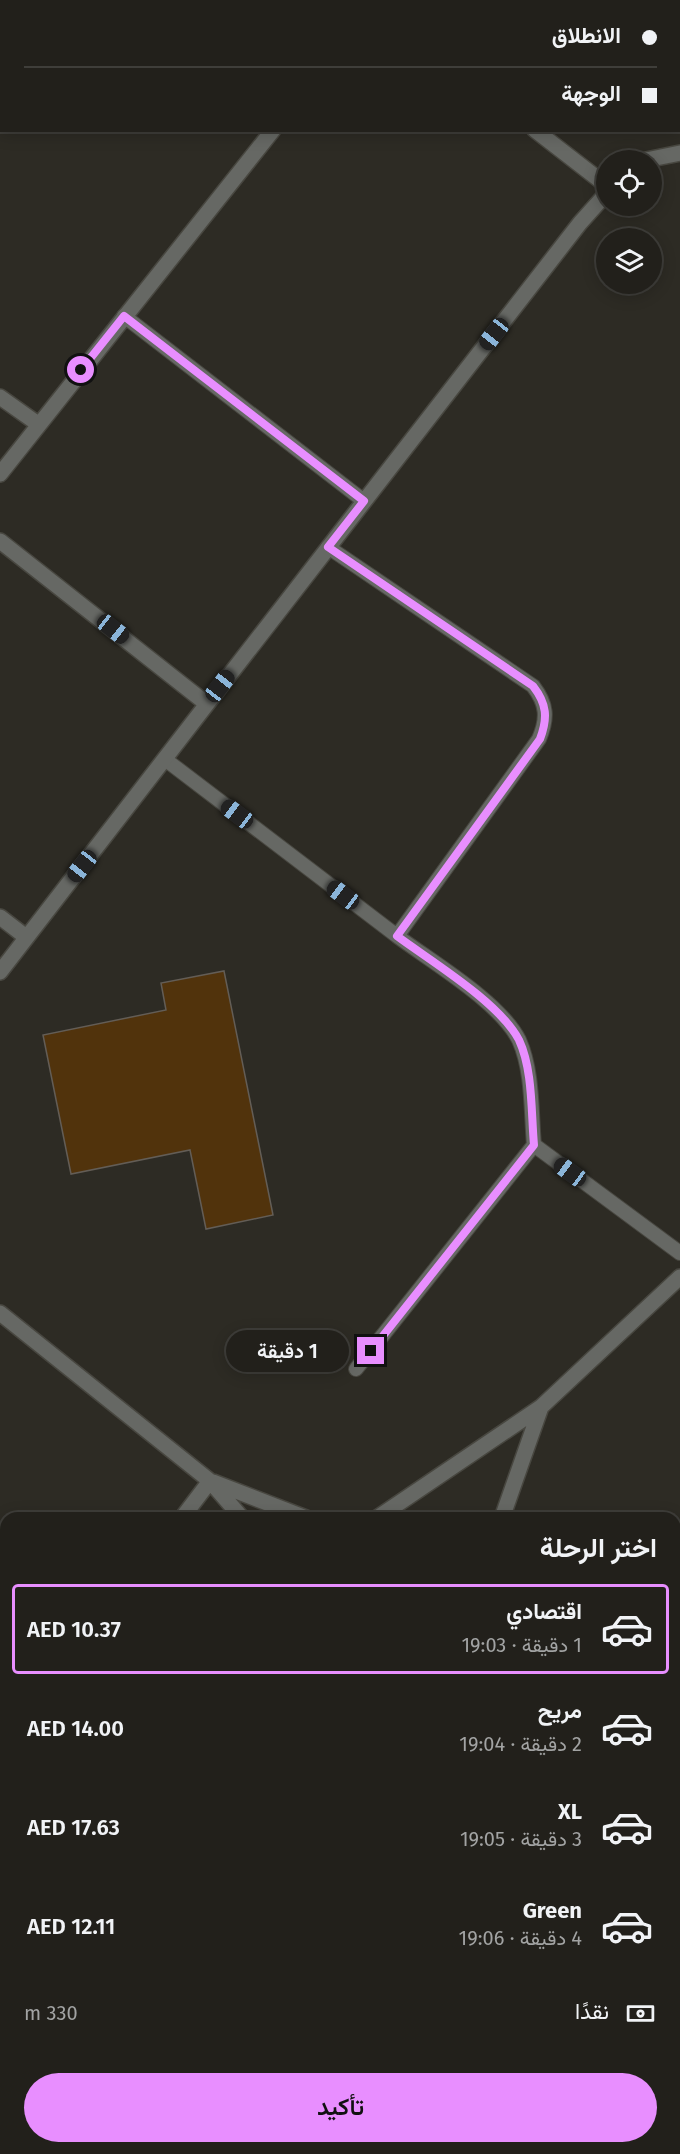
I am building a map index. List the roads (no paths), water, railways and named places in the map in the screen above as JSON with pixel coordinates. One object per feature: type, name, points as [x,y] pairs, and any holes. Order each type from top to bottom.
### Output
[{"type":"street","points":[[0,474],[271,132]]},
{"type":"street","points":[[538,132],[596,177]]},
{"type":"street","points":[[662,157],[680,153]]},
{"type":"street","points":[[0,972],[166,760],[328,547],[596,207]]},
{"type":"street","points":[[0,397],[38,424]]},
{"type":"street","points":[[0,540],[207,704]]},
{"type":"street","points":[[0,917],[26,938]]},
{"type":"street","points":[[386,1512],[541,1407],[680,1277]]},
{"type":"street","points":[[0,1312],[210,1481],[237,1512]]},
{"type":"street","points":[[504,1512],[541,1407]]},
{"type":"street","points":[[187,1512],[210,1481]]},
{"type":"street","points":[[210,1481],[290,1512]]},
{"type":"lane","points":[[124,316],[364,501]]},
{"type":"lane","points":[[328,547],[533,686],[543,699],[545,710],[546,723],[540,739],[397,936]]},
{"type":"lane","points":[[166,760],[501,1014],[519,1041],[526,1063],[534,1145],[356,1370]]},
{"type":"lane","points":[[534,1145],[680,1253]]}]
